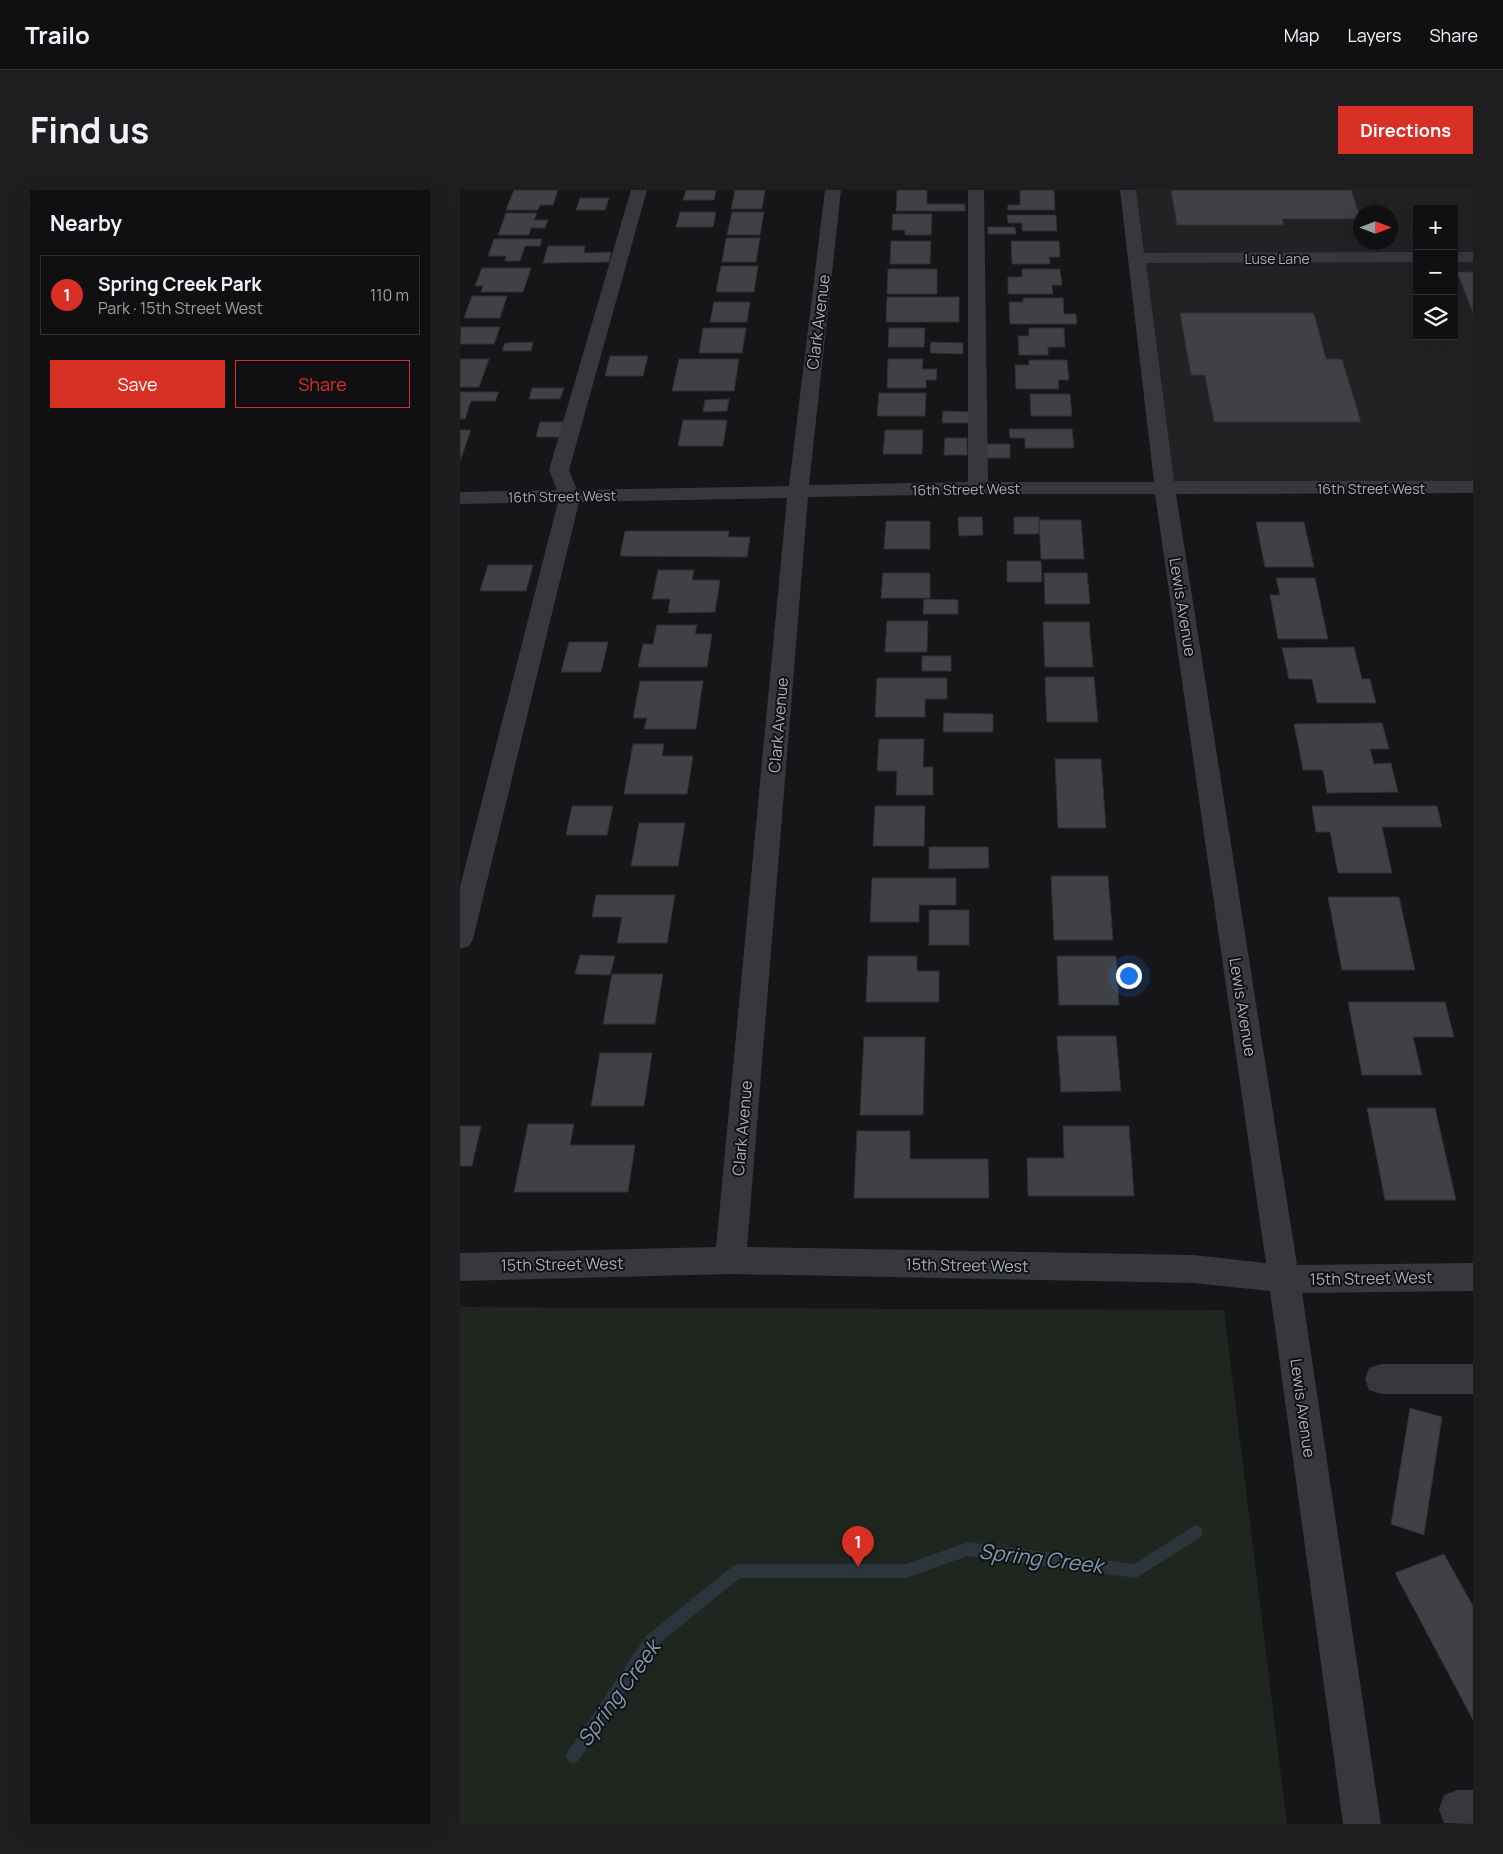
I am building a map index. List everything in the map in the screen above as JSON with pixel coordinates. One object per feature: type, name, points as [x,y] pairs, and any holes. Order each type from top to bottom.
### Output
[{"type":"street","points":[[460,939],[570,496],[559,470],[639,190]]},
{"type":"street","name":"Clark Avenue","points":[[730,1260],[798,492],[833,190]]},
{"type":"street","points":[[976,190],[978,488]]},
{"type":"street","name":"Lewis Avenue","points":[[1128,190],[1138,258],[1165,489],[1284,1279],[1362,1824]]},
{"type":"street","name":"Luse Lane","points":[[1138,258],[1413,257]]},
{"type":"street","points":[[1458,257],[1473,257]]},
{"type":"street","name":"16th Street West","points":[[460,498],[978,488],[1473,488]]},
{"type":"street","name":"15th Street West","points":[[460,1267],[730,1260],[1192,1269],[1284,1279],[1473,1277]]},
{"type":"street","points":[[1381,1380],[1473,1379]]},
{"type":"shaded area","points":[[1128,190],[1473,190],[1473,487],[1165,489]]},
{"type":"shaded area","points":[[460,1307],[1224,1310],[1287,1824],[460,1824]]},
{"type":"building","points":[[514,190],[558,190],[553,205],[540,205],[538,210],[506,210]]},
{"type":"building","points":[[686,190],[716,190],[714,200],[683,200]]},
{"type":"building","points":[[735,190],[765,190],[762,209],[731,209]]},
{"type":"building","points":[[897,190],[927,190],[927,204],[965,204],[965,211],[896,211]]},
{"type":"building","points":[[1020,190],[1054,190],[1055,210],[1008,210],[1008,205],[1020,205]]},
{"type":"building","points":[[1171,190],[1351,190],[1356,205],[1353,205],[1353,219],[1282,219],[1284,225],[1177,225]]},
{"type":"building","points":[[580,198],[609,198],[605,210],[576,210]]},
{"type":"building","points":[[680,212],[716,212],[713,227],[676,227]]},
{"type":"building","points":[[732,212],[764,212],[760,235],[727,235]]},
{"type":"building","points":[[506,213],[537,213],[534,220],[548,220],[545,228],[531,228],[529,235],[498,235]]},
{"type":"building","points":[[893,214],[932,214],[931,235],[905,235],[905,230],[892,230]]},
{"type":"building","points":[[1007,215],[1056,215],[1057,231],[1022,231],[1022,223],[1008,223]]},
{"type":"building","points":[[988,227],[1015,227],[1016,234],[988,234]]},
{"type":"building","points":[[726,238],[760,238],[756,262],[722,262]]},
{"type":"building","points":[[494,239],[542,239],[540,246],[525,246],[520,261],[505,261],[506,256],[488,256]]},
{"type":"building","points":[[891,241],[931,241],[930,264],[890,264]]},
{"type":"building","points":[[1011,241],[1059,241],[1060,257],[1049,257],[1050,264],[1012,264]]},
{"type":"building","points":[[548,246],[585,246],[584,253],[611,252],[609,262],[543,263]]},
{"type":"building","points":[[721,266],[758,266],[754,292],[716,292]]},
{"type":"building","points":[[482,268],[531,268],[523,292],[481,292],[483,286],[475,286]]},
{"type":"building","points":[[888,269],[937,269],[937,294],[887,294]]},
{"type":"building","points":[[1022,269],[1060,269],[1062,285],[1052,285],[1053,294],[1008,294],[1008,277],[1022,277]]},
{"type":"building","points":[[1458,272],[1473,272],[1473,313],[1458,275]]},
{"type":"building","points":[[472,296],[507,296],[500,318],[464,318]]},
{"type":"building","points":[[887,297],[959,297],[959,322],[886,322]]},
{"type":"building","points":[[1023,298],[1063,298],[1064,314],[1076,314],[1077,324],[1010,324],[1009,302],[1023,302]]},
{"type":"building","points":[[714,302],[750,302],[747,322],[710,322]]},
{"type":"building","points":[[1180,313],[1314,313],[1326,359],[1342,359],[1361,422],[1214,422],[1205,375],[1191,375]]},
{"type":"building","points":[[461,327],[500,327],[494,344],[460,344]]},
{"type":"building","points":[[703,328],[746,328],[742,353],[699,353]]},
{"type":"building","points":[[889,328],[925,328],[924,347],[888,347]]},
{"type":"building","points":[[1029,328],[1064,328],[1065,347],[1048,347],[1048,355],[1019,355],[1018,336],[1029,336]]},
{"type":"building","points":[[533,342],[531,351],[502,351],[505,343]]},
{"type":"building","points":[[931,342],[963,343],[963,354],[930,353]]},
{"type":"building","points":[[610,356],[648,356],[643,376],[605,376]]},
{"type":"building","points":[[460,359],[489,359],[479,387],[460,387]]},
{"type":"building","points":[[679,359],[739,359],[734,391],[672,391]]},
{"type":"building","points":[[888,359],[923,359],[922,369],[937,369],[936,380],[926,380],[926,388],[887,388]]},
{"type":"building","points":[[1029,360],[1067,360],[1069,380],[1058,380],[1059,389],[1016,389],[1015,365],[1029,365]]},
{"type":"building","points":[[532,388],[564,388],[560,399],[529,399]]},
{"type":"building","points":[[460,392],[499,392],[495,401],[471,401],[465,419],[460,419]]},
{"type":"building","points":[[879,393],[926,393],[925,416],[877,416]]},
{"type":"building","points":[[1030,394],[1070,394],[1072,416],[1031,416]]},
{"type":"building","points":[[729,399],[727,411],[703,412],[705,400]]},
{"type":"building","points":[[943,411],[970,412],[970,423],[942,423]]},
{"type":"building","points":[[683,420],[727,420],[723,446],[678,446]]},
{"type":"building","points":[[540,422],[569,422],[565,437],[536,437]]},
{"type":"building","points":[[1009,429],[1072,429],[1074,448],[1025,448],[1025,438],[1010,438]]},
{"type":"building","points":[[460,430],[471,430],[460,461]]},
{"type":"building","points":[[885,430],[923,430],[922,454],[883,454]]},
{"type":"building","points":[[945,438],[967,438],[967,455],[944,455]]},
{"type":"building","points":[[984,444],[1010,444],[1010,458],[985,458]]},
{"type":"building","points":[[958,517],[982,517],[983,535],[959,536]]},
{"type":"building","points":[[1014,517],[1039,517],[1039,534],[1014,534]]},
{"type":"building","points":[[1039,520],[1081,520],[1084,559],[1041,559]]},
{"type":"building","points":[[886,521],[930,521],[930,549],[884,549]]},
{"type":"building","points":[[1256,522],[1304,522],[1314,567],[1265,567]]},
{"type":"building","points":[[625,531],[729,531],[728,537],[750,537],[747,557],[620,556]]},
{"type":"building","points":[[1007,561],[1041,561],[1042,582],[1007,582]]},
{"type":"building","points":[[488,565],[533,565],[526,591],[480,591]]},
{"type":"building","points":[[658,570],[694,570],[692,580],[720,580],[715,612],[668,613],[670,599],[652,599]]},
{"type":"building","points":[[883,573],[930,573],[930,598],[881,598]]},
{"type":"building","points":[[1044,573],[1087,573],[1090,604],[1045,604]]},
{"type":"building","points":[[1276,578],[1315,578],[1328,639],[1278,639],[1270,595],[1280,595]]},
{"type":"building","points":[[924,599],[958,600],[958,614],[923,614]]},
{"type":"building","points":[[887,621],[928,621],[927,652],[885,652]]},
{"type":"building","points":[[1043,622],[1089,622],[1093,667],[1045,667]]},
{"type":"building","points":[[657,625],[697,625],[695,634],[712,634],[707,667],[638,667],[643,644],[653,644]]},
{"type":"building","points":[[569,642],[608,642],[601,672],[561,672]]},
{"type":"building","points":[[1354,647],[1362,679],[1370,679],[1376,703],[1317,703],[1312,679],[1289,679],[1282,648]]},
{"type":"building","points":[[922,656],[951,656],[951,671],[922,671]]},
{"type":"building","points":[[1045,677],[1094,677],[1098,722],[1047,722]]},
{"type":"building","points":[[877,678],[947,678],[947,699],[925,699],[925,717],[875,717]]},
{"type":"building","points":[[640,681],[703,681],[696,729],[644,729],[647,718],[633,718]]},
{"type":"building","points":[[944,713],[993,714],[993,732],[943,732]]},
{"type":"building","points":[[1382,723],[1389,749],[1370,749],[1374,764],[1391,763],[1398,792],[1327,793],[1323,770],[1303,770],[1294,724]]},
{"type":"building","points":[[879,739],[924,739],[923,767],[933,767],[933,795],[896,795],[897,771],[877,771]]},
{"type":"building","points":[[633,744],[664,744],[662,756],[693,756],[687,794],[624,794]]},
{"type":"building","points":[[1055,759],[1101,759],[1106,828],[1058,828]]},
{"type":"building","points":[[572,806],[613,806],[607,835],[566,835]]},
{"type":"building","points":[[875,806],[925,806],[924,846],[873,846]]},
{"type":"building","points":[[1312,806],[1437,806],[1442,827],[1382,827],[1392,873],[1338,873],[1330,832],[1316,832]]},
{"type":"building","points":[[639,823],[685,823],[678,866],[631,866]]},
{"type":"building","points":[[929,847],[988,847],[989,868],[929,869]]},
{"type":"building","points":[[1051,876],[1108,876],[1113,940],[1054,940]]},
{"type":"building","points":[[872,878],[956,878],[956,905],[919,905],[919,922],[870,922]]},
{"type":"building","points":[[596,895],[675,895],[667,943],[617,943],[622,917],[592,917]]},
{"type":"building","points":[[1328,897],[1399,897],[1415,970],[1342,970]]},
{"type":"building","points":[[929,910],[969,910],[969,945],[929,945]]},
{"type":"building","points":[[580,955],[615,956],[610,975],[575,974]]},
{"type":"building","points":[[868,956],[917,956],[917,971],[939,971],[939,1002],[866,1002]]},
{"type":"building","points":[[1057,956],[1116,956],[1119,1005],[1059,1005]]},
{"type":"building","points":[[612,974],[663,974],[655,1024],[603,1024]]},
{"type":"building","points":[[1348,1002],[1445,1002],[1454,1037],[1413,1037],[1422,1075],[1362,1075]]},
{"type":"building","points":[[1057,1036],[1116,1036],[1121,1091],[1061,1092]]},
{"type":"building","points":[[864,1037],[925,1037],[923,1115],[860,1115]]},
{"type":"building","points":[[600,1053],[652,1053],[644,1106],[591,1106]]},
{"type":"building","points":[[1367,1108],[1435,1108],[1456,1200],[1385,1200]]},
{"type":"building","points":[[528,1124],[574,1124],[570,1145],[635,1145],[628,1192],[514,1192]]},
{"type":"building","points":[[460,1126],[481,1126],[472,1166],[460,1166]]},
{"type":"building","points":[[1063,1126],[1129,1126],[1134,1196],[1028,1196],[1027,1158],[1064,1158]]},
{"type":"building","points":[[857,1131],[910,1131],[910,1159],[988,1159],[989,1198],[854,1198]]},
{"type":"building","points":[[1410,1408],[1442,1417],[1424,1535],[1391,1524]]},
{"type":"building","points":[[1444,1554],[1473,1606],[1473,1720],[1395,1573]]},
{"type":"waterway","name":"Spring Creek","points":[[573,1756],[651,1641],[738,1571],[906,1571],[968,1549],[1136,1571],[1196,1532]]},
{"type":"place","name":"Spring Creek Park","points":[[858,1567]]}]
